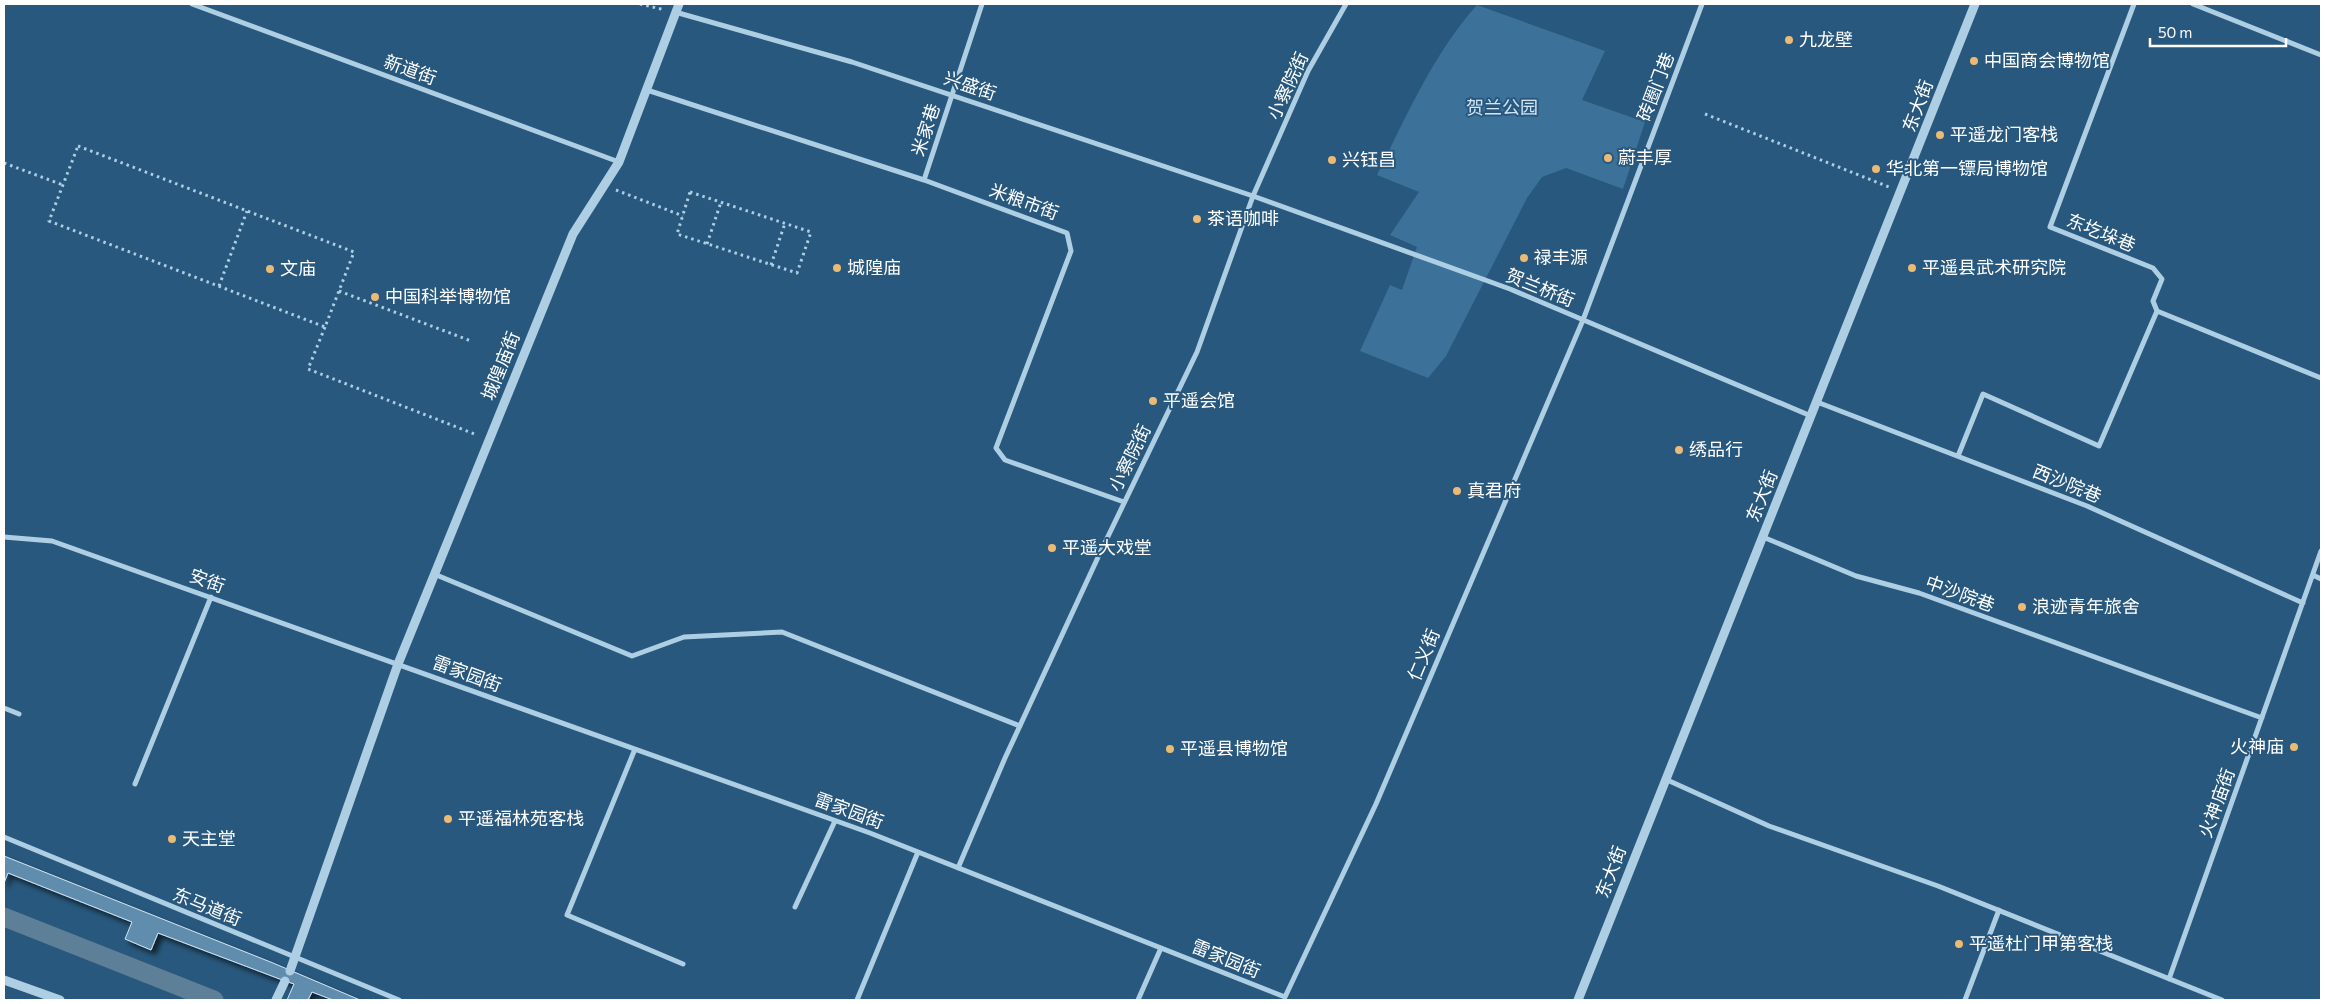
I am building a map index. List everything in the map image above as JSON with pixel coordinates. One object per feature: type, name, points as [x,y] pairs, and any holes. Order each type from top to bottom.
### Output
[{"type":"street","name":"新道街","points":[[192,4],[619,162]]},
{"type":"street","name":"米家巷","points":[[924,180],[982,4]]},
{"type":"street","name":"小察院街","points":[[958,868],[1020,726],[1124,502],[1197,352],[1253,196],[1308,71],[1346,4]]},
{"type":"street","name":"砖圈门巷","points":[[1583,320],[1702,4]]},
{"type":"street","name":"东大街","points":[[1578,1000],[1665,779],[1902,192],[1975,4]]},
{"type":"street","name":"东圪垛巷","points":[[2134,4],[2050,227],[2153,268],[2162,278],[2153,301],[2157,311]]},
{"type":"street","points":[[2193,4],[2321,55]]},
{"type":"street","name":"城隍庙街","points":[[290,971],[398,664],[434,574],[573,234],[619,162],[677,8]]},
{"type":"street","name":"兴盛街","points":[[677,8],[952,94],[1253,196]]},
{"type":"street","name":"米粮市街","points":[[647,90],[924,180],[1067,233],[1071,252],[996,448],[1006,460],[1124,502]]},
{"type":"street","name":"贺兰桥街","points":[[1253,196],[1510,289],[1811,417]]},
{"type":"street","points":[[1958,456],[1983,394],[2100,446],[2157,311],[2321,378]]},
{"type":"street","name":"仁义街","points":[[1285,997],[1376,804],[1583,320]]},
{"type":"street","name":"西沙院巷","points":[[1817,402],[2087,506],[2303,603]]},
{"type":"street","name":"安街","points":[[4,537],[52,541],[398,664]]},
{"type":"street","name":"中沙院巷","points":[[1763,537],[1856,576],[1919,593],[2262,718]]},
{"type":"street","name":"火神庙街","points":[[2169,979],[2321,551]]},
{"type":"street","points":[[434,574],[632,656],[684,637],[782,632],[1020,726]]},
{"type":"street","points":[[2313,575],[2321,578]]},
{"type":"street","points":[[135,784],[211,598]]},
{"type":"street","name":"雷家园街","points":[[398,664],[918,852],[1285,997]]},
{"type":"street","points":[[4,708],[19,714]]},
{"type":"street","points":[[635,749],[568,915],[683,964]]},
{"type":"street","points":[[1665,779],[1769,826],[1938,886],[2222,1000]]},
{"type":"street","points":[[795,907],[835,821]]},
{"type":"street","name":"东马道街","points":[[4,837],[399,1000]]},
{"type":"street","points":[[857,1000],[918,852]]},
{"type":"street","points":[[1966,1000],[1999,910]]},
{"type":"street","points":[[1138,1000],[1161,948]]},
{"type":"street","points":[[4,980],[60,1000]]},
{"type":"street","points":[[276,1000],[285,981]]},
{"type":"path","points":[[640,4],[677,8]]},
{"type":"path","points":[[1705,114],[1902,192]]},
{"type":"path","points":[[325,327],[49,221],[78,146],[354,252],[339,292],[325,327],[308,369],[489,440]]},
{"type":"path","points":[[4,163],[63,184]]},
{"type":"path","points":[[604,185],[683,216]]},
{"type":"path","points":[[690,192],[811,232],[797,273],[677,234],[683,216],[690,192]]},
{"type":"path","points":[[707,244],[721,202]]},
{"type":"path","points":[[219,286],[248,212]]},
{"type":"path","points":[[771,265],[785,224]]},
{"type":"path","points":[[339,292],[471,340]]},
{"type":"green space","name":"贺兰公园","points":[[1477,5],[1605,51],[1582,100],[1645,122],[1623,189],[1566,168],[1542,177],[1527,198],[1446,356],[1428,378],[1360,351],[1390,285],[1402,290],[1417,247],[1390,235],[1419,192],[1377,175],[1421,87],[1447,44]]},
{"type":"building","points":[[4,856],[273,963],[360,1000],[333,1000],[312,992],[308,1000],[287,1000],[294,984],[158,933],[151,950],[125,939],[132,922],[8,873],[4,883]]},
{"type":"waterway","points":[[4,917],[214,1000]]},
{"type":"place","name":"九龙壁","points":[[1789,40]]},
{"type":"place","name":"中国商会博物馆","points":[[1974,61]]},
{"type":"place","name":"平遥龙门客栈","points":[[1940,135]]},
{"type":"place","name":"蔚丰厚","points":[[1608,158]]},
{"type":"place","name":"兴钰昌","points":[[1332,160]]},
{"type":"place","name":"华北第一镖局博物馆","points":[[1876,169]]},
{"type":"place","name":"茶语咖啡","points":[[1197,219]]},
{"type":"place","name":"禄丰源","points":[[1524,258]]},
{"type":"place","name":"城隍庙","points":[[837,268]]},
{"type":"place","name":"平遥县武术研究院","points":[[1912,268]]},
{"type":"place","name":"文庙","points":[[270,269]]},
{"type":"place","name":"中国科举博物馆","points":[[375,297]]},
{"type":"place","name":"平遥会馆","points":[[1153,401]]},
{"type":"place","name":"绣品行","points":[[1679,450]]},
{"type":"place","name":"真君府","points":[[1457,491]]},
{"type":"place","name":"平遥大戏堂","points":[[1052,548]]},
{"type":"place","name":"浪迹青年旅舍","points":[[2022,607]]},
{"type":"place","name":"火神庙","points":[[2294,747]]},
{"type":"place","name":"平遥县博物馆","points":[[1170,749]]},
{"type":"place","name":"平遥福林苑客栈","points":[[448,819]]},
{"type":"place","name":"天主堂","points":[[172,839]]},
{"type":"place","name":"平遥杜门甲第客栈","points":[[1959,944]]}]
